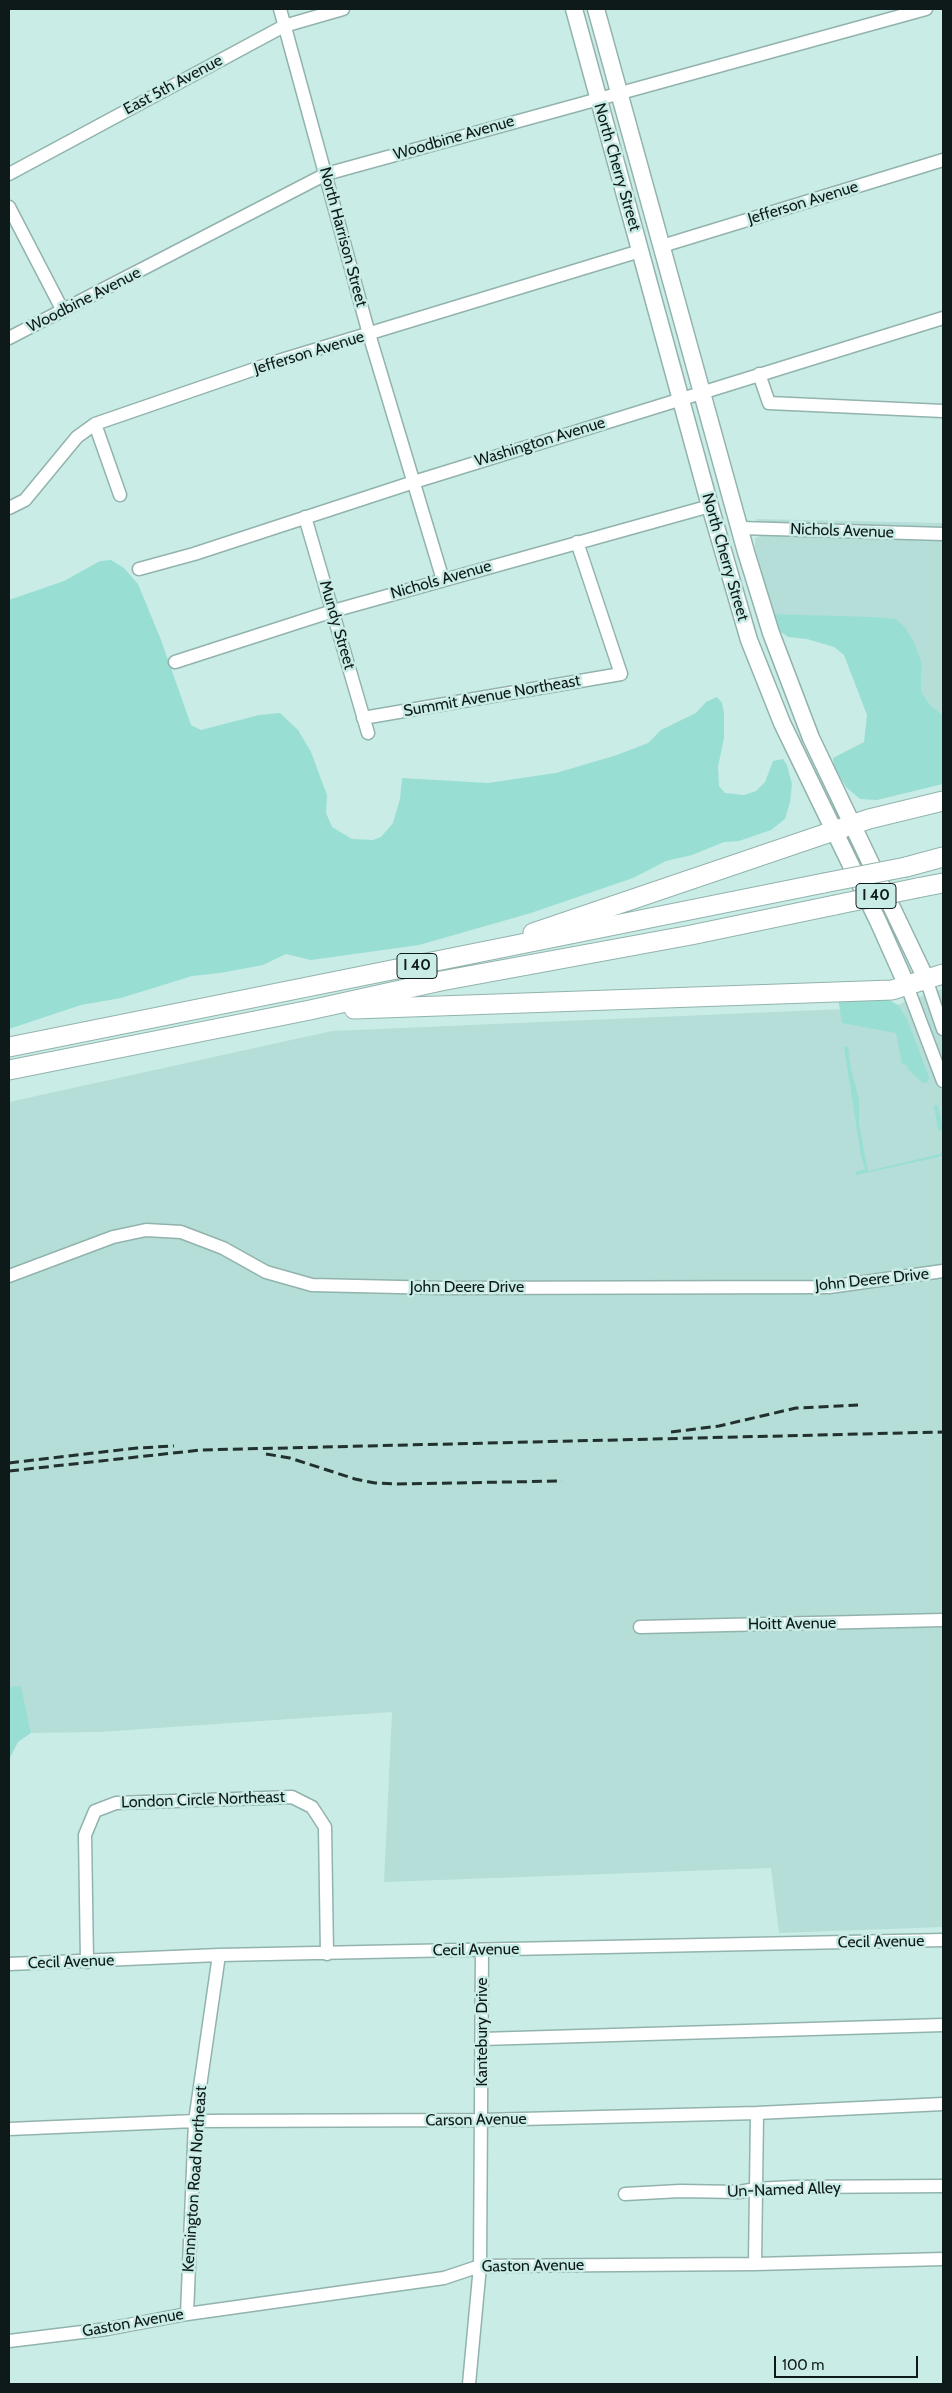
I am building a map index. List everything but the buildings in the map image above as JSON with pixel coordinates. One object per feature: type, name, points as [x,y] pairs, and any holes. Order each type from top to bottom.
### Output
[{"type":"highway","points":[[466,956],[624,900],[852,825],[943,801]]},
{"type":"highway","name":"I 40","points":[[9,1047],[466,956],[943,857]]},
{"type":"highway","name":"I 40","points":[[9,1070],[310,1010],[441,981],[690,935],[943,883]]},
{"type":"highway","points":[[310,1010],[892,990],[934,976]]},
{"type":"main road","name":"North Cherry Street","points":[[574,9],[734,593],[782,723],[907,986]]},
{"type":"main road","name":"North Cherry Street","points":[[596,9],[757,590],[787,680],[811,738],[852,825],[934,976]]},
{"type":"street","name":"North Harrison Street","points":[[280,9],[369,334],[443,580]]},
{"type":"street","name":"East 5th Avenue","points":[[9,174],[284,26],[343,9]]},
{"type":"street","name":"Woodbine Avenue","points":[[9,338],[326,174],[618,92],[926,9]]},
{"type":"street","name":"Jefferson Avenue","points":[[662,246],[943,160]]},
{"type":"street","points":[[9,207],[63,311]]},
{"type":"street","name":"Jefferson Avenue","points":[[9,508],[25,500],[77,437],[95,424],[275,362],[640,251]]},
{"type":"street","name":"Washington Avenue","points":[[139,569],[194,554],[414,482],[943,318]]},
{"type":"street","points":[[759,374],[769,403],[943,411]]},
{"type":"street","points":[[95,424],[120,495]]},
{"type":"street","name":"Nichols Avenue","points":[[174,662],[333,611],[710,506]]},
{"type":"street","name":"Mundy Street","points":[[305,517],[368,733]]},
{"type":"street","name":"Nichols Avenue","points":[[740,528],[943,534]]},
{"type":"street","name":"Summit Avenue Northeast","points":[[363,718],[620,674],[577,542]]},
{"type":"street","name":"North Cherry Street","points":[[934,976],[943,1029]]},
{"type":"street","name":"North Cherry Street","points":[[907,986],[943,1081]]},
{"type":"street","name":"John Deere Drive","points":[[9,1276],[113,1237],[146,1230],[181,1232],[223,1248],[266,1272],[312,1285],[443,1288],[828,1287],[943,1272]]},
{"type":"street","name":"Hoitt Avenue","points":[[640,1626],[943,1620]]},
{"type":"street","name":"London Circle Northeast","points":[[87,1962],[85,1835],[95,1812],[116,1803],[292,1797],[312,1806],[324,1827],[327,1954]]},
{"type":"street","name":"Cecil Avenue","points":[[9,1964],[219,1955],[943,1940]]},
{"type":"street","name":"Kantebury Drive","points":[[469,2384],[480,2266],[482,1950]]},
{"type":"street","name":"Kennington Road Northeast","points":[[187,2314],[195,2121],[219,1955]]},
{"type":"street","points":[[482,2038],[943,2026]]},
{"type":"street","name":"Carson Avenue","points":[[9,2129],[195,2121],[482,2120],[757,2113],[943,2104]]},
{"type":"street","points":[[755,2264],[757,2113]]},
{"type":"street","name":"Un-Named Alley","points":[[625,2194],[680,2191],[739,2192],[756,2189],[943,2186]]},
{"type":"street","name":"Gaston Avenue","points":[[9,2341],[107,2329],[187,2314],[444,2278],[480,2266],[755,2264],[943,2259]]},
{"type":"shaded area","points":[[756,519],[943,523],[943,715],[931,706],[921,691],[922,664],[895,619],[773,614],[755,547],[755,538],[762,535]]},
{"type":"shaded area","points":[[943,989],[943,1927],[779,1933],[771,1868],[384,1882],[392,1712],[99,1732],[31,1733],[21,1687],[9,1687],[9,1102],[332,1031],[891,1007]]},
{"type":"green space","points":[[111,560],[124,568],[138,584],[161,640],[191,725],[201,730],[259,715],[280,713],[298,730],[311,752],[327,795],[326,813],[332,827],[352,839],[373,840],[381,837],[393,823],[400,799],[402,778],[488,783],[556,773],[617,755],[648,743],[661,730],[696,713],[706,702],[717,697],[722,703],[724,713],[724,738],[718,767],[719,786],[725,793],[744,795],[756,791],[765,782],[773,761],[783,759],[787,765],[792,784],[790,802],[785,819],[771,830],[739,841],[724,842],[692,855],[666,861],[633,878],[531,913],[419,945],[311,960],[286,954],[263,965],[192,976],[121,998],[81,1005],[9,1029],[9,600],[64,581],[100,561]]},
{"type":"green space","points":[[773,614],[895,619],[904,626],[914,642],[922,664],[921,691],[931,706],[943,715],[943,784],[877,800],[860,799],[846,787],[834,767],[833,758],[864,742],[867,715],[844,655],[834,647],[807,639],[788,637],[777,629]]},
{"type":"green space","points":[[838,997],[885,998],[898,1005],[906,1017],[929,1077],[928,1082],[923,1083],[908,1069],[907,1065],[902,1064],[896,1033],[842,1023]]},
{"type":"green space","points":[[844,1046],[848,1047],[851,1069],[859,1099],[859,1124],[868,1171],[940,1154],[943,1150],[943,1156],[856,1175],[856,1172],[865,1169],[861,1156]]},
{"type":"green space","points":[[934,1106],[938,1106],[943,1126],[941,1131],[938,1129]]},
{"type":"green space","points":[[21,1686],[31,1733],[18,1742],[9,1760],[9,1687]]},
{"type":"railway","points":[[671,1432],[719,1426],[796,1408],[858,1405]]},
{"type":"railway","points":[[9,1471],[201,1450],[943,1432]]},
{"type":"railway","points":[[9,1463],[137,1448],[174,1446]]},
{"type":"railway","points":[[266,1454],[290,1458],[355,1479],[375,1483],[562,1481]]}]
